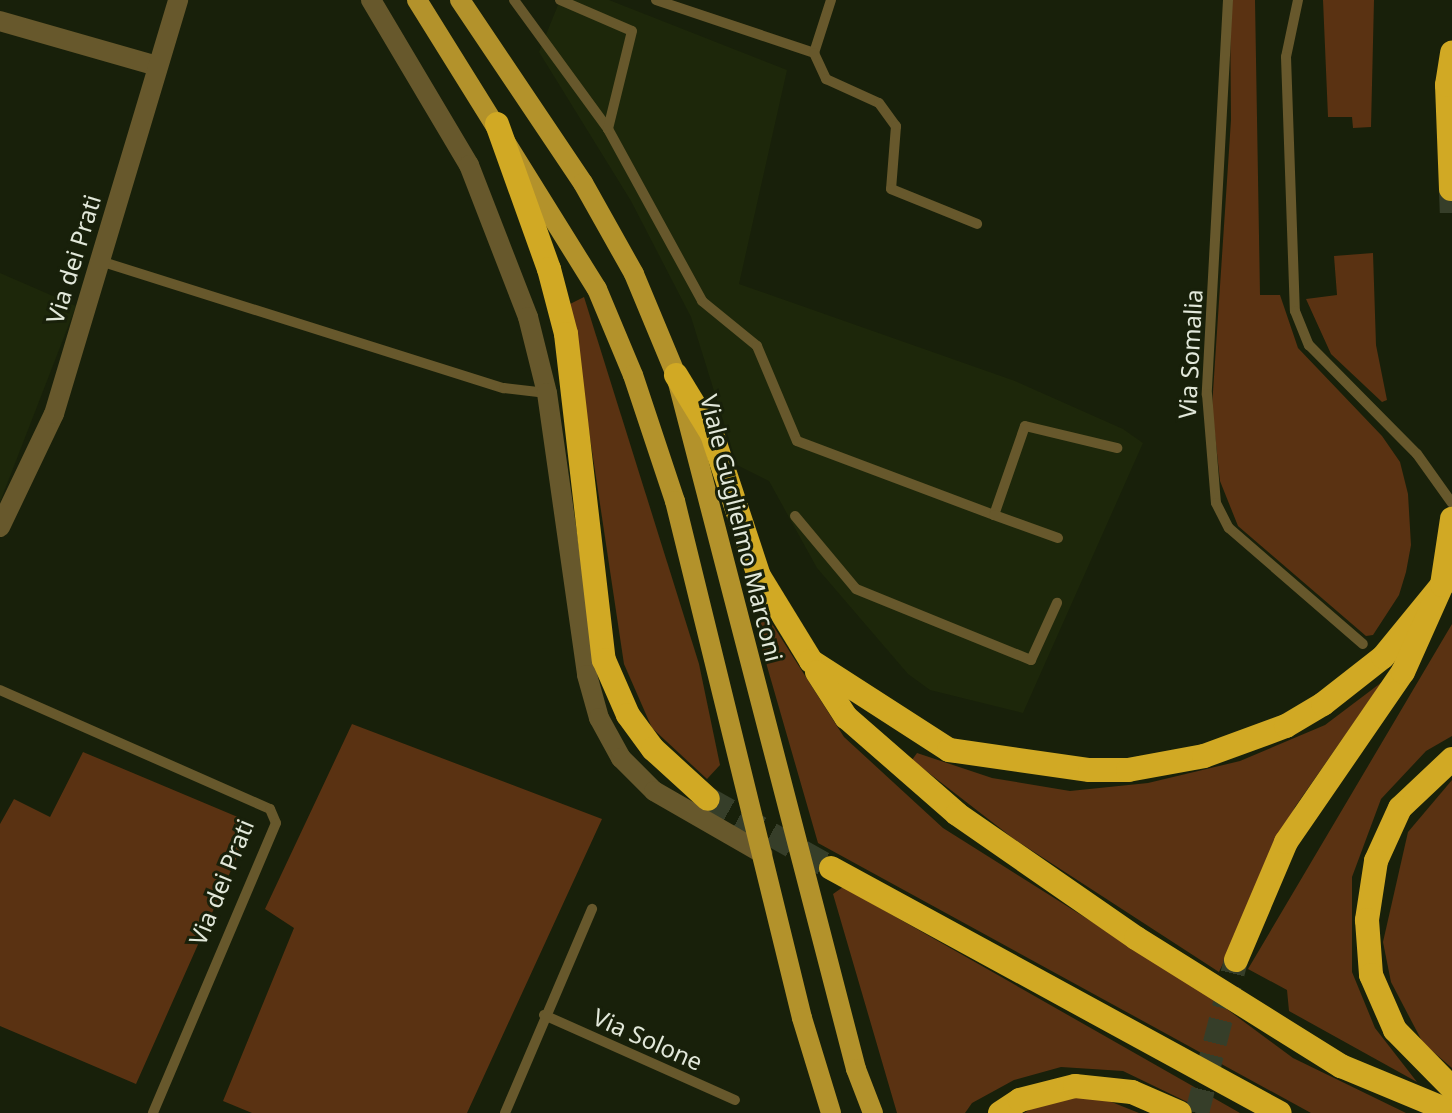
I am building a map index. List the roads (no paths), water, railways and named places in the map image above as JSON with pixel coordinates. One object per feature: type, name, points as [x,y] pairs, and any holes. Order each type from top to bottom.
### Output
[{"type":"highway","points":[[1451,189],[1447,85],[1452,52]]},
{"type":"highway","points":[[497,124],[549,269],[566,334],[604,660],[628,715],[653,749],[708,799]]},
{"type":"highway","points":[[676,375],[712,434],[759,576],[846,717],[957,814],[1136,938],[1341,1066],[1452,1112]]},
{"type":"highway","points":[[1236,960],[1286,842],[1403,672],[1442,585],[1452,519]]},
{"type":"highway","points":[[811,661],[949,750],[1038,766],[1128,770],[1204,756],[1286,726],[1383,657],[1442,585]]},
{"type":"highway","points":[[1452,759],[1400,808],[1376,861],[1367,920],[1371,975],[1395,1030],[1452,1088]]},
{"type":"highway","points":[[831,868],[1253,1104],[1280,1113]]},
{"type":"highway","points":[[1000,1113],[1020,1100],[1075,1086],[1132,1092],[1180,1113]]},
{"type":"main road","points":[[417,0],[597,289],[633,375],[675,501],[762,853],[831,1113]]},
{"type":"main road","name":"Viale Guglielmo Marconi","points":[[460,0],[583,183],[634,274],[676,375],[856,1069],[873,1113]]},
{"type":"street","name":"Via dei Prati","points":[[0,527],[54,414],[178,0]]},
{"type":"street","points":[[371,0],[469,165],[502,240],[547,393],[587,675],[599,718],[621,758],[654,791],[762,853]]},
{"type":"street","points":[[0,21],[157,66]]},
{"type":"lane","points":[[514,0],[608,129],[702,301],[757,346],[797,441],[1058,538]]},
{"type":"lane","points":[[560,0],[632,31],[608,129]]},
{"type":"lane","points":[[656,0],[814,53]]},
{"type":"lane","points":[[831,0],[814,53],[826,79],[879,103],[896,126],[891,189],[977,224]]},
{"type":"lane","name":"Via Somalia","points":[[1228,0],[1207,394],[1216,503],[1229,528],[1363,644]]},
{"type":"lane","points":[[1298,0],[1286,57],[1295,311],[1309,345],[1417,454],[1452,503]]},
{"type":"lane","points":[[100,261],[504,388],[547,393]]},
{"type":"lane","points":[[994,515],[1025,426],[1117,448]]},
{"type":"lane","points":[[795,516],[856,589],[1031,660],[1057,603]]},
{"type":"lane","name":"Via dei Prati","points":[[0,690],[270,809],[276,823],[153,1113]]},
{"type":"lane","points":[[505,1113],[544,1015],[592,909]]},
{"type":"lane","name":"Via Solone","points":[[544,1015],[735,1100]]},
{"type":"tunnel","points":[[1451,189],[1452,217]]},
{"type":"tunnel","points":[[708,799],[831,868]]},
{"type":"tunnel","points":[[1197,1113],[1236,960]]}]
